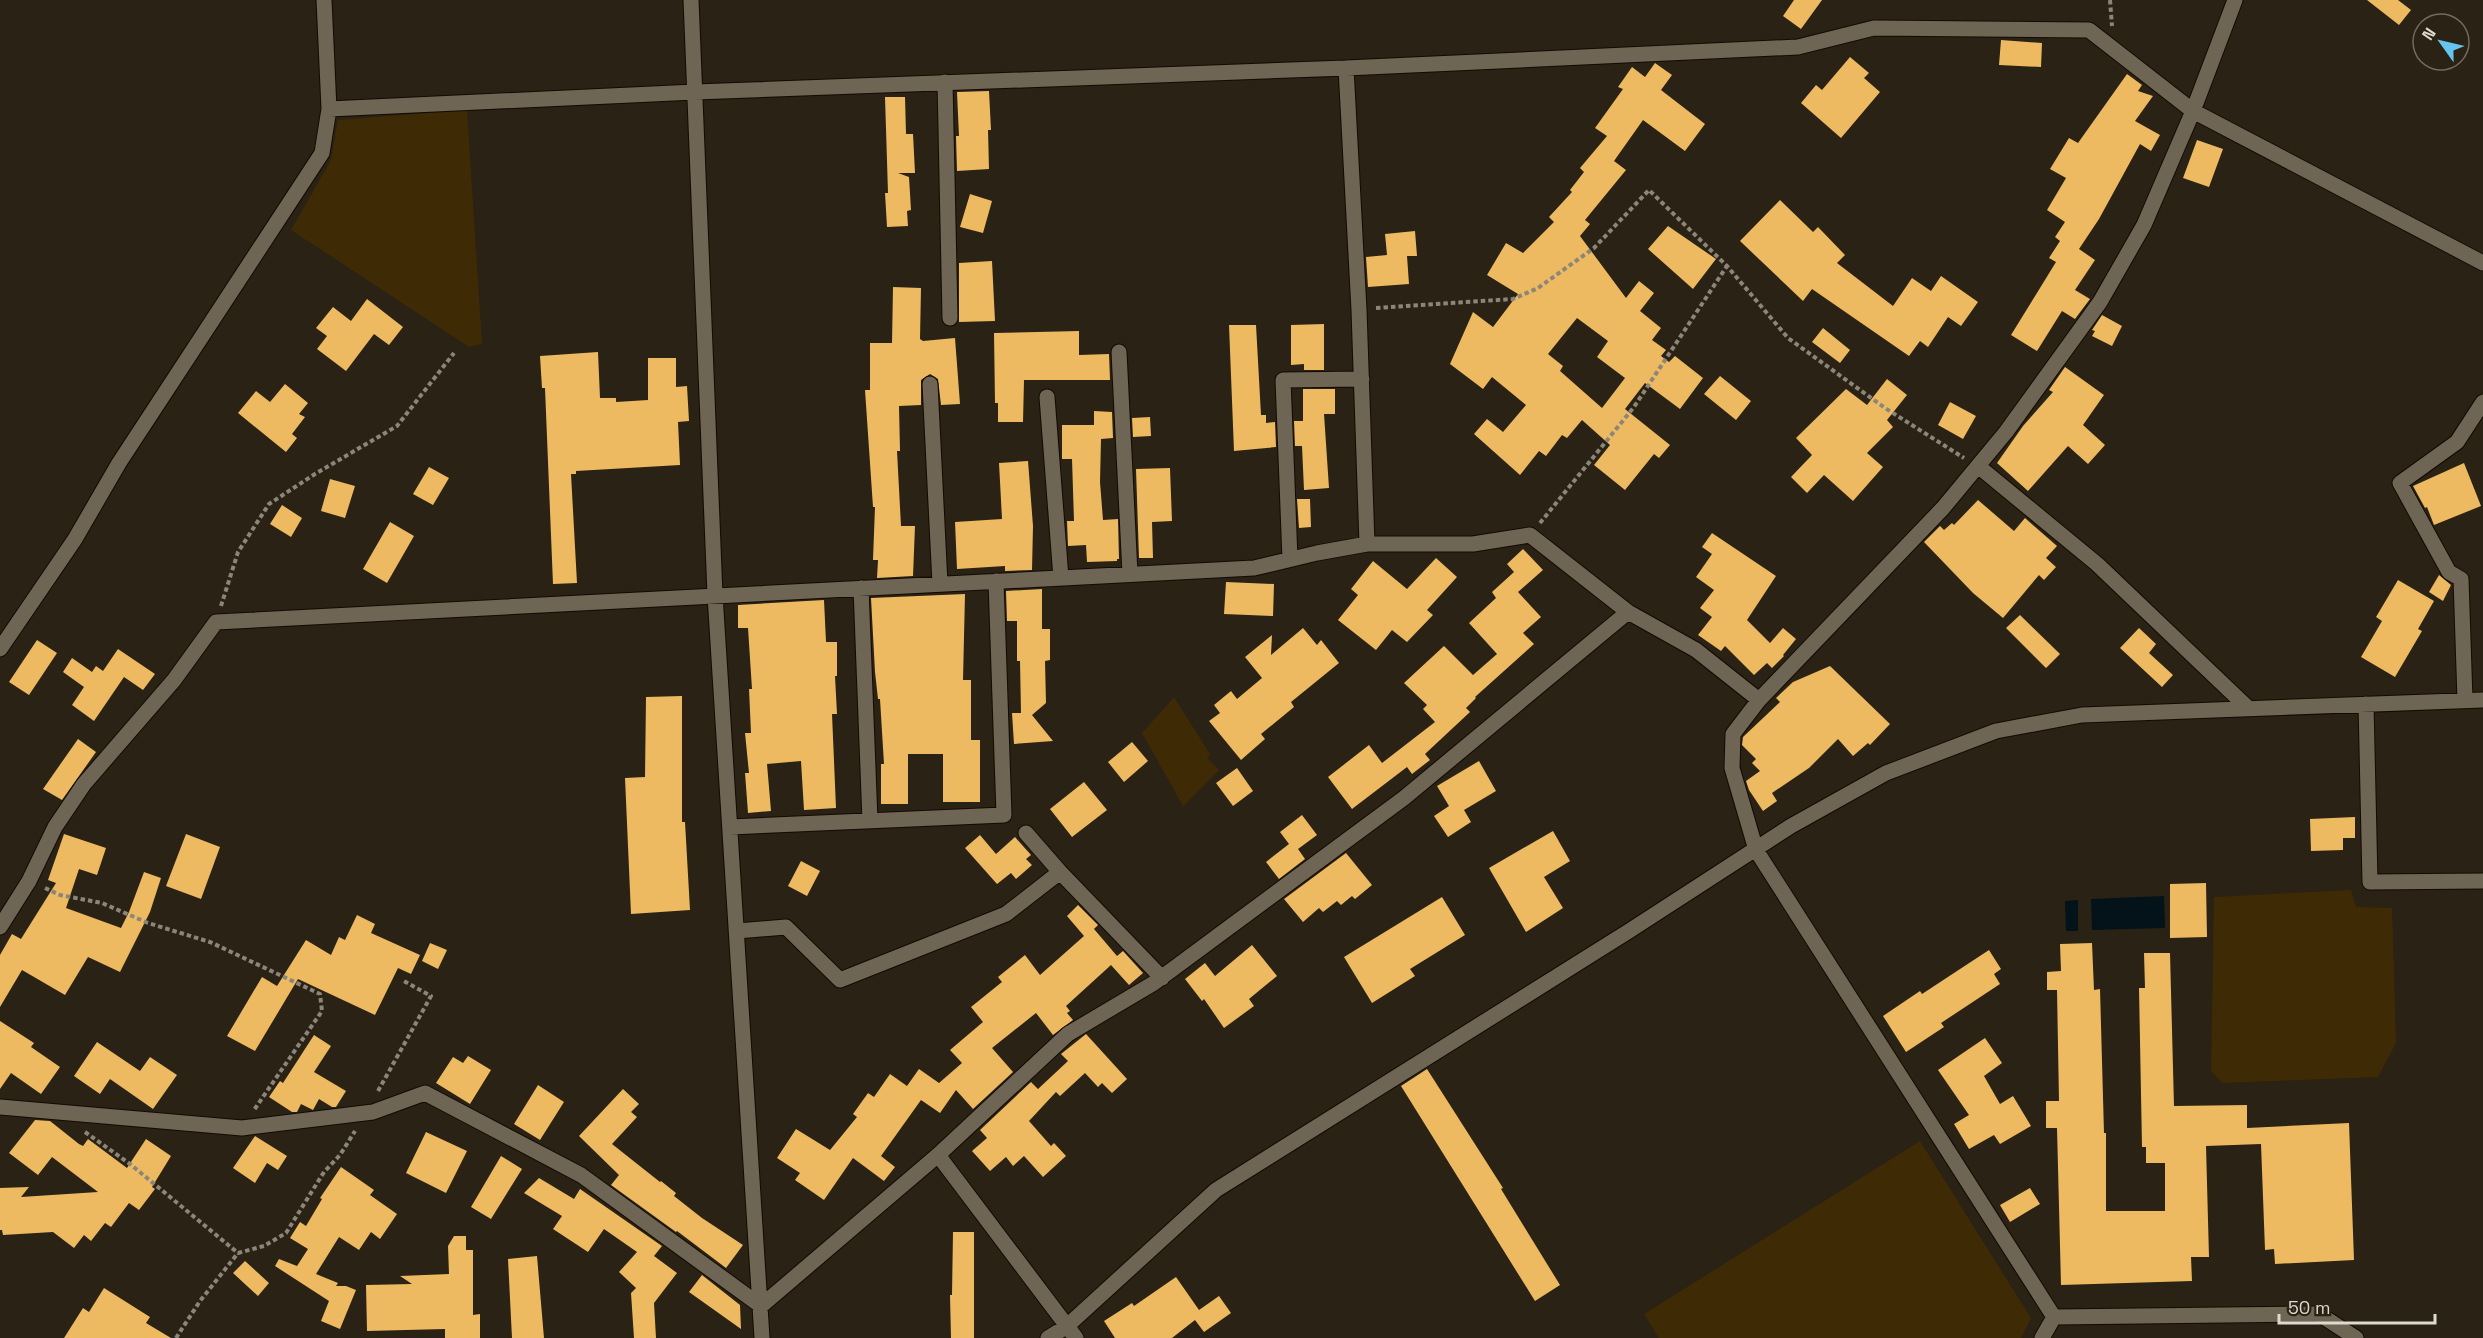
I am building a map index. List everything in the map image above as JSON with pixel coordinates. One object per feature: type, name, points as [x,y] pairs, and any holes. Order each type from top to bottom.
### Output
[{"type":"street","points":[[0,649],[75,539],[119,463],[322,153],[329,109],[324,0]]},
{"type":"street","points":[[691,0],[716,596],[762,1338]]},
{"type":"street","points":[[2054,1317],[1756,850],[1732,768],[1733,734],[1759,700],[1943,508],[2006,432],[2100,302],[2145,225],[2193,111],[2235,0]]},
{"type":"street","points":[[329,109],[694,92],[1346,68],[1798,47],[1874,28],[2089,30],[2193,111],[2483,263]]},
{"type":"street","points":[[1346,68],[1359,310],[1367,544]]},
{"type":"street","points":[[945,82],[950,318]]},
{"type":"street","points":[[1119,352],[1130,574]]},
{"type":"street","points":[[1290,559],[1283,380],[1362,380]]},
{"type":"street","points":[[930,384],[940,584]]},
{"type":"street","points":[[1047,397],[1061,578]]},
{"type":"street","points":[[2465,700],[2461,579],[2449,572],[2400,483],[2457,442],[2483,402]]},
{"type":"street","points":[[1978,466],[2097,564],[2248,708]]},
{"type":"street","points":[[0,927],[30,881],[55,827],[84,784],[174,680],[216,622],[1254,568],[1367,544],[1473,544],[1530,535],[1628,612],[1696,650],[1759,700]]},
{"type":"street","points":[[730,827],[1004,815],[996,581]]},
{"type":"street","points":[[861,588],[870,821]]},
{"type":"street","points":[[760,1306],[938,1155],[1068,1034],[1162,978],[1404,798],[1628,612]]},
{"type":"street","points":[[1048,1338],[1071,1333],[1216,1190],[1791,826],[1886,773],[1996,731],[2082,715],[2483,700]]},
{"type":"street","points":[[2366,704],[2370,882],[2483,881]]},
{"type":"street","points":[[1026,832],[1060,872],[1162,978]]},
{"type":"street","points":[[737,931],[786,927],[840,980],[1006,914],[1060,872]]},
{"type":"street","points":[[0,1107],[242,1128],[366,1113],[425,1093],[581,1175],[760,1306]]},
{"type":"street","points":[[938,1155],[1071,1333]]},
{"type":"street","points":[[2054,1317],[2319,1314],[2356,1338]]},
{"type":"street","points":[[2042,1338],[2054,1317]]},
{"type":"path","points":[[1359,310],[1513,298],[1538,288],[1594,248],[1649,190],[1727,266],[1788,338],[1885,408],[1978,466]]},
{"type":"path","points":[[1530,535],[1634,407],[1727,266]]},
{"type":"path","points":[[216,622],[238,552],[269,504],[397,426],[454,353]]},
{"type":"path","points":[[30,881],[60,895],[102,903],[148,923],[210,942],[320,994],[322,1011],[242,1128]]},
{"type":"path","points":[[176,1338],[200,1301],[238,1253],[264,1246],[286,1233],[324,1172],[340,1155],[431,996],[402,980]]},
{"type":"path","points":[[58,1112],[130,1164],[238,1253]]},
{"type":"shaded area","points":[[467,110],[482,344],[469,347],[291,230],[331,160],[338,120]]},
{"type":"shaded area","points":[[1174,697],[1210,754],[1207,758],[1219,770],[1183,806],[1142,733]]},
{"type":"shaded area","points":[[2351,890],[2356,907],[2392,908],[2396,1043],[2378,1077],[2222,1083],[2211,1071],[2214,897]]},
{"type":"shaded area","points":[[2164,896],[2165,928],[2092,930],[2091,899]]},
{"type":"shaded area","points":[[2078,900],[2078,931],[2066,931],[2065,901]]},
{"type":"shaded area","points":[[1920,1141],[2031,1318],[2021,1338],[1659,1338],[1644,1314]]},
{"type":"building","points":[[1794,0],[1822,0],[1801,29],[1783,16]]},
{"type":"building","points":[[2367,0],[2398,0],[2411,10],[2399,25]]},
{"type":"building","points":[[2001,40],[2042,43],[2041,67],[1999,65]]},
{"type":"building","points":[[1850,57],[1869,73],[1864,78],[1880,92],[1841,138],[1801,103],[1816,85],[1822,90]]},
{"type":"building","points":[[1655,63],[1672,75],[1661,90],[1705,124],[1685,151],[1643,120],[1614,161],[1626,170],[1585,220],[1590,224],[1580,236],[1626,298],[1639,281],[1654,293],[1640,311],[1661,328],[1652,340],[1666,350],[1661,356],[1669,362],[1675,356],[1703,378],[1680,409],[1645,383],[1625,409],[1670,445],[1659,458],[1654,454],[1625,490],[1594,465],[1610,445],[1582,420],[1567,438],[1562,435],[1546,456],[1539,451],[1520,475],[1474,434],[1487,419],[1503,432],[1526,405],[1492,377],[1483,389],[1450,364],[1473,312],[1493,327],[1518,294],[1487,275],[1506,243],[1523,253],[1554,222],[1549,217],[1572,192],[1570,190],[1584,172],[1580,168],[1607,136],[1595,128],[1623,89],[1618,87],[1632,67],[1645,77]],"holes":[[[1577,318],[1608,341],[1597,357],[1625,378],[1602,408],[1560,371],[1563,366],[1548,354]]]},
{"type":"building","points":[[2127,74],[2142,85],[2138,91],[2153,96],[2135,121],[2160,135],[2151,151],[2140,144],[2099,219],[2079,249],[2095,260],[2075,290],[2090,299],[2075,319],[2062,311],[2037,351],[2011,335],[2056,262],[2049,258],[2060,241],[2055,237],[2065,222],[2047,210],[2066,178],[2050,169],[2069,138],[2078,143]]},
{"type":"building","points":[[989,91],[991,130],[988,130],[989,169],[957,171],[956,136],[959,136],[957,92]]},
{"type":"building","points":[[885,97],[905,97],[906,134],[913,134],[915,173],[898,173],[909,177],[911,210],[907,211],[908,226],[887,227]]},
{"type":"building","points":[[2197,140],[2223,149],[2209,187],[2183,178]]},
{"type":"building","points":[[970,194],[992,201],[983,233],[960,227]]},
{"type":"building","points":[[1780,200],[1813,232],[1818,227],[1845,255],[1837,263],[1893,306],[1912,278],[1931,291],[1941,276],[1978,302],[1961,326],[1948,317],[1928,347],[1920,341],[1909,356],[1812,289],[1803,301],[1740,241]]},
{"type":"building","points":[[1668,226],[1716,259],[1693,289],[1648,249]]},
{"type":"building","points":[[1415,231],[1417,256],[1407,256],[1409,284],[1368,287],[1366,257],[1387,255],[1385,234]]},
{"type":"building","points":[[992,261],[995,321],[959,322],[959,263]]},
{"type":"building","points":[[893,287],[921,288],[920,339],[923,341],[955,338],[960,404],[941,405],[938,379],[930,374],[921,380],[921,405],[899,406],[900,451],[897,451],[901,526],[915,526],[913,576],[877,578],[878,560],[873,560],[875,507],[873,507],[865,390],[870,390],[870,343],[892,343]]},
{"type":"building","points":[[367,299],[403,327],[389,345],[374,334],[346,371],[317,349],[327,336],[316,328],[333,307],[351,321]]},
{"type":"building","points":[[2102,315],[2122,326],[2112,346],[2092,336],[2095,331],[2092,330]]},
{"type":"building","points":[[1324,324],[1324,370],[1304,370],[1304,364],[1291,365],[1291,325]]},
{"type":"building","points":[[1229,325],[1256,325],[1261,415],[1266,415],[1266,423],[1275,422],[1276,447],[1234,451]]},
{"type":"building","points":[[1823,328],[1850,350],[1840,363],[1812,342]]},
{"type":"building","points":[[1079,331],[1079,355],[1109,354],[1110,380],[1024,380],[1023,422],[998,422],[998,403],[995,403],[994,333]]},
{"type":"building","points":[[598,352],[600,398],[616,398],[616,402],[648,400],[648,358],[676,358],[676,387],[687,386],[689,421],[678,422],[680,465],[576,471],[576,474],[571,474],[577,583],[553,584],[545,388],[542,388],[540,356]]},
{"type":"building","points":[[2065,367],[2104,395],[2083,425],[2105,445],[2088,464],[2068,446],[2028,491],[1997,463],[2023,426],[2053,392],[2049,390]]},
{"type":"building","points":[[1720,376],[1751,401],[1736,420],[1704,394]]},
{"type":"building","points":[[1887,379],[1907,395],[1887,420],[1893,427],[1867,453],[1883,467],[1853,501],[1824,475],[1807,493],[1791,477],[1812,455],[1796,438],[1846,389],[1867,405]]},
{"type":"building","points":[[285,384],[308,403],[299,414],[305,417],[292,434],[297,438],[286,452],[238,413],[256,391],[270,402]]},
{"type":"building","points":[[1303,389],[1335,389],[1335,414],[1324,414],[1329,488],[1304,490],[1302,446],[1295,446],[1294,421],[1303,421]]},
{"type":"building","points":[[1950,402],[1976,416],[1963,439],[1938,425]]},
{"type":"building","points":[[1094,411],[1112,412],[1113,438],[1101,439],[1100,482],[1103,520],[1118,519],[1119,559],[1117,561],[1087,562],[1086,545],[1068,546],[1067,521],[1074,521],[1072,459],[1062,459],[1062,425],[1094,425]]},
{"type":"building","points":[[1150,417],[1151,436],[1133,437],[1132,418]]},
{"type":"building","points":[[1028,461],[1033,526],[1032,570],[1005,571],[1005,566],[957,569],[955,522],[1002,519],[999,463]]},
{"type":"building","points":[[2464,463],[2481,506],[2434,525],[2427,507],[2425,508],[2413,486]]},
{"type":"building","points":[[429,467],[449,478],[433,505],[413,494]]},
{"type":"building","points":[[1170,468],[1172,521],[1152,522],[1153,558],[1139,558],[1136,469]]},
{"type":"building","points":[[330,479],[355,486],[345,518],[321,511]]},
{"type":"building","points":[[1297,499],[1310,499],[1311,527],[1299,528]]},
{"type":"building","points":[[1978,500],[2014,531],[2025,518],[2057,546],[2046,558],[2056,567],[2044,580],[2039,575],[2003,618],[1973,593],[1924,542],[1940,526],[1944,530],[1952,523],[1954,525]]},
{"type":"building","points":[[282,505],[302,518],[291,537],[270,524]]},
{"type":"building","points":[[390,522],[414,536],[387,583],[363,569]]},
{"type":"building","points":[[1712,533],[1776,576],[1747,620],[1770,643],[1783,628],[1796,639],[1772,668],[1767,663],[1754,675],[1725,646],[1721,651],[1698,635],[1712,617],[1700,608],[1714,590],[1696,577],[1712,554],[1702,547]]},
{"type":"building","points":[[1523,549],[1543,570],[1518,592],[1541,617],[1523,633],[1534,644],[1475,697],[1466,708],[1470,712],[1425,754],[1430,760],[1412,774],[1407,767],[1352,809],[1328,777],[1369,745],[1382,763],[1435,722],[1423,709],[1427,705],[1404,683],[1444,646],[1473,675],[1497,654],[1469,623],[1496,598],[1492,592],[1514,572],[1507,564]]},
{"type":"building","points":[[1436,558],[1457,577],[1427,610],[1433,615],[1407,642],[1392,630],[1376,650],[1338,620],[1358,595],[1351,589],[1373,561],[1407,589]]},
{"type":"building","points":[[2439,575],[2451,585],[2443,601],[2429,592]]},
{"type":"building","points":[[2398,580],[2434,601],[2418,629],[2422,631],[2395,677],[2361,657],[2382,621],[2376,617]]},
{"type":"building","points":[[1226,582],[1274,584],[1273,616],[1224,614]]},
{"type":"building","points":[[1042,589],[1042,629],[1050,629],[1050,660],[1045,661],[1046,703],[1032,715],[1053,741],[1014,744],[1012,713],[1021,713],[1020,661],[1017,661],[1017,621],[1007,621],[1006,591]]},
{"type":"building","points":[[965,594],[963,680],[971,680],[971,740],[980,740],[980,802],[943,802],[943,754],[908,754],[908,804],[881,804],[881,764],[884,764],[871,598]]},
{"type":"building","points":[[824,600],[826,642],[837,642],[837,676],[835,676],[837,714],[832,714],[836,808],[804,810],[801,761],[767,764],[771,811],[748,813],[745,773],[749,773],[745,733],[751,733],[749,689],[752,689],[748,628],[738,628],[738,605]]},
{"type":"building","points":[[2020,615],[2060,654],[2046,668],[2006,628]]},
{"type":"building","points":[[1303,628],[1317,645],[1321,640],[1339,663],[1291,702],[1294,707],[1261,734],[1265,739],[1241,760],[1209,721],[1220,713],[1214,705],[1231,691],[1237,699],[1262,678],[1245,657],[1272,635],[1271,655]]},
{"type":"building","points":[[2139,628],[2156,644],[2149,653],[2173,675],[2162,687],[2120,648]]},
{"type":"building","points":[[37,640],[57,653],[29,695],[9,682]]},
{"type":"building","points":[[118,649],[155,674],[143,690],[124,677],[94,721],[72,705],[84,687],[63,672],[72,658],[92,672],[96,666],[103,671]]},
{"type":"building","points":[[1830,666],[1890,724],[1870,745],[1868,743],[1853,756],[1838,739],[1809,768],[1772,793],[1777,801],[1763,811],[1749,790],[1746,781],[1760,771],[1752,763],[1756,759],[1742,745],[1743,737],[1780,702],[1776,698],[1793,682]]},
{"type":"building","points":[[682,696],[682,822],[685,822],[690,910],[631,914],[625,778],[645,777],[646,697]]},
{"type":"building","points":[[78,739],[96,752],[62,800],[43,789]]},
{"type":"building","points":[[1132,742],[1148,761],[1124,782],[1108,762]]},
{"type":"building","points":[[1479,761],[1496,791],[1464,810],[1471,822],[1448,837],[1434,816],[1449,806],[1437,786]]},
{"type":"building","points":[[1237,768],[1253,791],[1233,806],[1216,783]]},
{"type":"building","points":[[1084,782],[1107,810],[1072,837],[1050,809]]},
{"type":"building","points":[[1302,815],[1317,835],[1298,849],[1305,859],[1279,879],[1266,862],[1289,844],[1280,832]]},
{"type":"building","points":[[2355,817],[2355,838],[2343,838],[2343,850],[2311,851],[2310,819]]},
{"type":"building","points":[[1553,831],[1570,861],[1544,877],[1563,908],[1526,932],[1489,868]]},
{"type":"building","points":[[64,834],[106,848],[97,875],[79,869],[66,908],[121,928],[144,872],[161,878],[150,912],[120,972],[88,957],[65,995],[22,970],[0,1007],[0,955],[12,934],[21,939],[56,883],[48,880]]},
{"type":"building","points":[[186,834],[220,847],[201,899],[166,886]]},
{"type":"building","points":[[980,835],[996,854],[1015,837],[1031,855],[1026,859],[1032,865],[1016,879],[1011,873],[997,884],[965,848]]},
{"type":"building","points":[[1346,853],[1372,885],[1355,899],[1352,896],[1341,905],[1337,901],[1323,912],[1319,908],[1303,922],[1284,899]]},
{"type":"building","points":[[801,861],[820,871],[807,896],[788,886]]},
{"type":"building","points":[[2206,883],[2207,937],[2170,938],[2170,884]]},
{"type":"building","points":[[1442,897],[1465,935],[1410,969],[1415,976],[1372,1003],[1344,957]]},
{"type":"building","points":[[1078,905],[1098,925],[1094,929],[1117,956],[1123,951],[1143,973],[1129,985],[1111,965],[1066,1006],[1070,1011],[1067,1013],[1073,1020],[1053,1035],[1036,1013],[992,1048],[1013,1072],[973,1109],[956,1090],[940,1113],[921,1100],[881,1156],[895,1167],[884,1181],[853,1158],[824,1200],[795,1180],[800,1173],[777,1158],[796,1129],[830,1150],[857,1117],[853,1114],[868,1093],[874,1097],[890,1074],[907,1086],[919,1069],[939,1083],[962,1063],[950,1050],[983,1022],[971,1007],[1002,982],[998,977],[1025,955],[1040,975],[1084,936],[1067,916]]},
{"type":"building","points":[[357,915],[375,924],[371,933],[420,955],[411,974],[398,968],[375,1015],[298,979],[255,1051],[227,1036],[262,977],[277,986],[306,940],[331,955],[339,937],[345,940]]},
{"type":"building","points":[[430,943],[447,950],[438,969],[422,961]]},
{"type":"building","points":[[2092,943],[2094,990],[2100,989],[2104,1133],[2106,1133],[2106,1211],[2165,1211],[2165,1163],[2146,1163],[2146,1147],[2142,1147],[2139,988],[2145,988],[2144,953],[2170,953],[2174,1106],[2247,1105],[2247,1128],[2349,1123],[2354,1260],[2275,1264],[2274,1249],[2265,1250],[2261,1144],[2206,1146],[2209,1257],[2191,1257],[2192,1281],[2061,1285],[2057,1128],[2046,1128],[2046,1101],[2059,1101],[2057,990],[2047,990],[2047,972],[2061,971],[2060,944]]},
{"type":"building","points":[[1252,945],[1277,976],[1249,999],[1254,1006],[1224,1028],[1204,999],[1202,1001],[1185,979],[1205,963],[1215,976]]},
{"type":"building","points":[[1989,950],[2001,969],[1994,974],[2000,984],[1941,1023],[1944,1027],[1906,1052],[1883,1016],[1920,991],[1922,994]]},
{"type":"building","points":[[0,1021],[34,1043],[31,1047],[60,1067],[41,1094],[11,1073],[0,1089]]},
{"type":"building","points":[[1086,1034],[1127,1079],[1112,1093],[1102,1083],[1098,1087],[1085,1073],[1060,1096],[1056,1092],[1029,1121],[1051,1146],[1054,1143],[1066,1156],[1043,1177],[1024,1156],[1013,1166],[1006,1157],[990,1171],[972,1151],[987,1138],[980,1130],[1031,1082],[1038,1089],[1068,1061],[1061,1054]]},
{"type":"building","points":[[314,1035],[331,1046],[314,1072],[346,1091],[336,1107],[319,1099],[313,1110],[301,1104],[297,1112],[292,1112],[269,1097],[280,1081],[283,1083]]},
{"type":"building","points":[[1985,1038],[2002,1063],[1984,1076],[2000,1104],[2013,1096],[2031,1126],[2000,1144],[1994,1135],[1969,1149],[1954,1124],[1969,1115],[1938,1070]]},
{"type":"building","points":[[97,1042],[140,1071],[150,1057],[177,1075],[153,1109],[110,1079],[100,1094],[74,1076]]},
{"type":"building","points":[[468,1056],[491,1070],[470,1104],[436,1083],[453,1057],[463,1063]]},
{"type":"building","points":[[1427,1069],[1503,1188],[1501,1189],[1560,1285],[1535,1301],[1401,1086]]},
{"type":"building","points":[[538,1085],[564,1102],[540,1140],[514,1124]]},
{"type":"building","points":[[623,1089],[639,1104],[631,1112],[637,1117],[612,1144],[676,1193],[674,1196],[702,1218],[743,1245],[726,1268],[611,1185],[619,1175],[579,1136]]},
{"type":"building","points":[[35,1120],[50,1121],[83,1146],[88,1139],[127,1168],[146,1139],[171,1156],[152,1187],[155,1189],[139,1210],[129,1203],[111,1227],[105,1223],[91,1241],[84,1235],[74,1248],[53,1232],[3,1235],[0,1230],[0,1188],[29,1187],[21,1197],[98,1192],[52,1157],[38,1175],[9,1153]]},
{"type":"building","points":[[426,1132],[467,1151],[446,1193],[406,1173]]},
{"type":"building","points":[[255,1136],[287,1156],[278,1170],[267,1163],[255,1183],[233,1168]]},
{"type":"building","points":[[501,1156],[522,1169],[491,1219],[471,1207]]},
{"type":"building","points":[[341,1167],[374,1190],[370,1195],[397,1214],[380,1239],[371,1232],[359,1250],[339,1237],[316,1274],[338,1283],[336,1286],[346,1286],[356,1290],[340,1329],[321,1321],[329,1301],[275,1266],[279,1259],[297,1266],[308,1249],[290,1238],[300,1222],[306,1226],[322,1199],[320,1198]]},
{"type":"building","points":[[539,1178],[574,1199],[580,1189],[662,1246],[654,1256],[677,1273],[654,1303],[656,1338],[634,1338],[631,1293],[636,1288],[619,1272],[637,1252],[604,1229],[588,1252],[553,1229],[562,1216],[524,1193]]},
{"type":"building","points":[[2030,1188],[2040,1204],[2010,1222],[2000,1205]]},
{"type":"building","points":[[953,1232],[974,1232],[974,1338],[951,1338],[950,1295],[952,1295]]},
{"type":"building","points":[[454,1236],[466,1236],[466,1250],[473,1250],[473,1315],[480,1314],[480,1338],[445,1338],[445,1329],[367,1331],[366,1285],[412,1284],[400,1276],[449,1274],[448,1246]]},
{"type":"building","points":[[537,1256],[544,1338],[512,1338],[508,1259]]},
{"type":"building","points":[[245,1261],[269,1283],[258,1296],[233,1273]]},
{"type":"building","points":[[702,1275],[740,1305],[741,1329],[689,1292]]},
{"type":"building","points":[[1176,1277],[1199,1310],[1219,1296],[1231,1313],[1204,1332],[1195,1320],[1172,1338],[1115,1338],[1104,1321],[1132,1303],[1134,1306]]},
{"type":"building","points":[[104,1288],[150,1317],[146,1323],[171,1338],[64,1338],[83,1308],[89,1312]]}]
